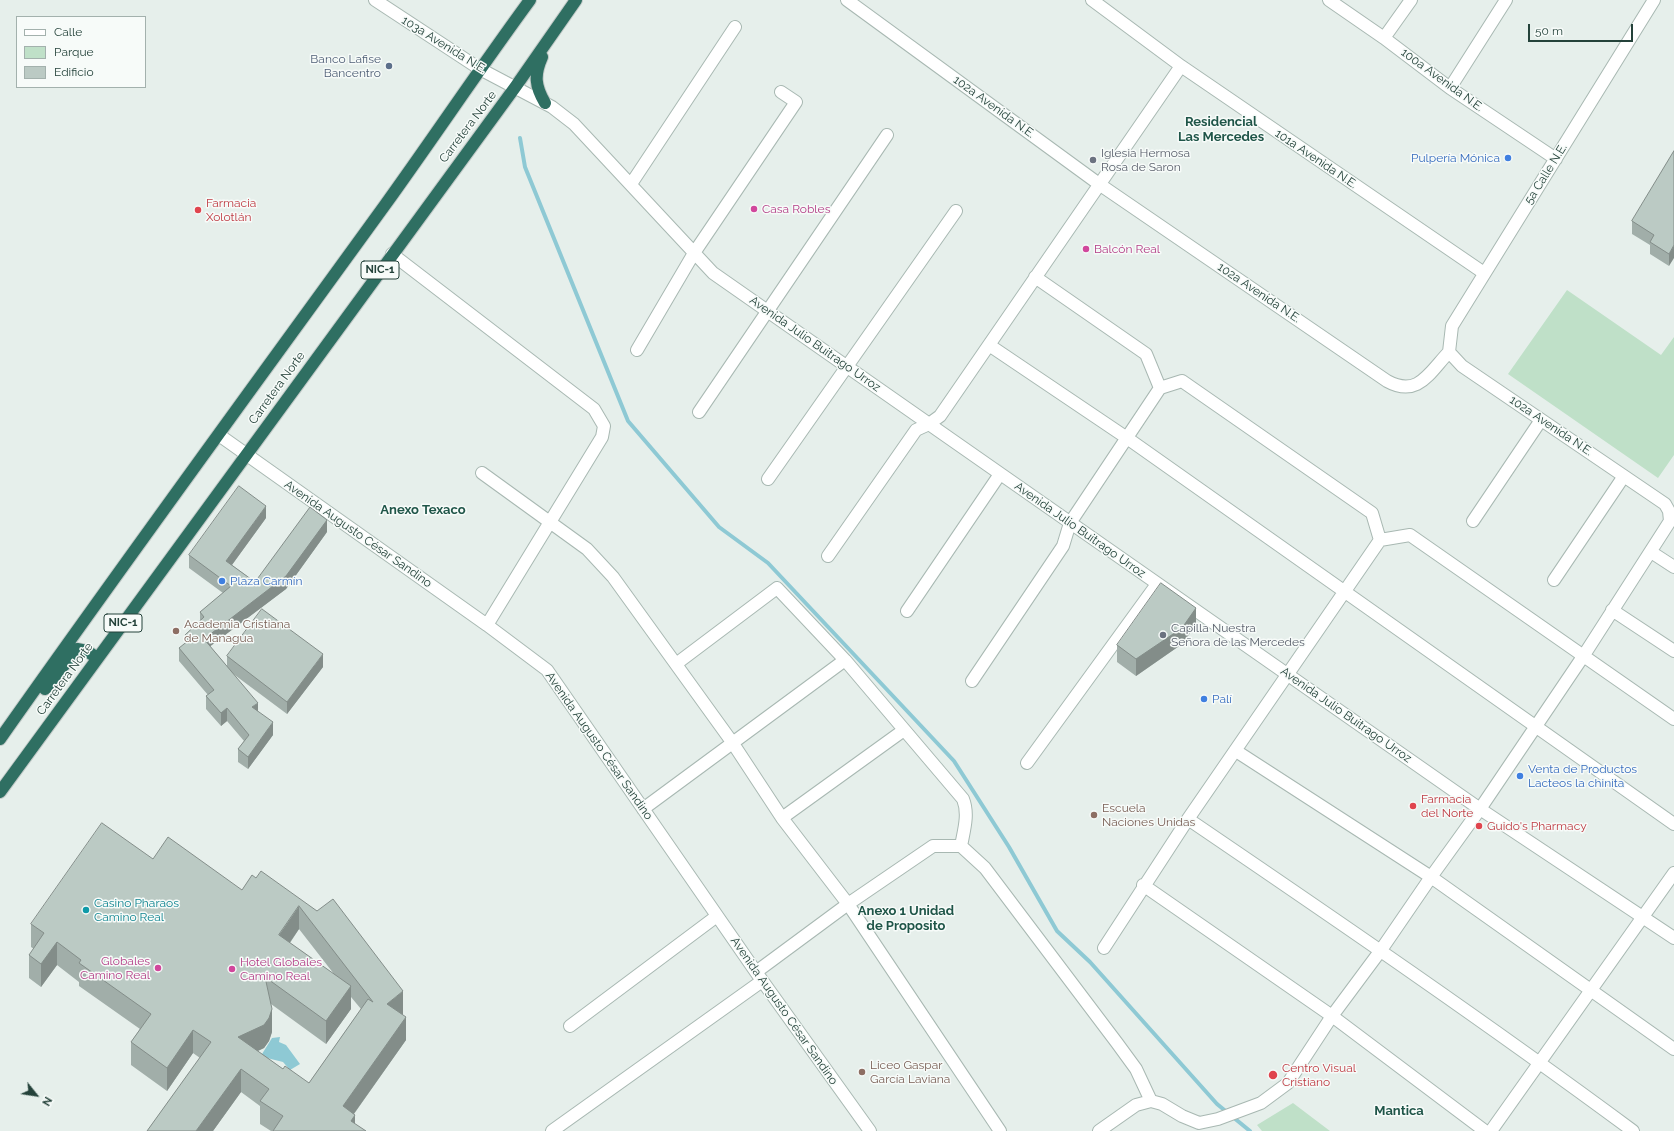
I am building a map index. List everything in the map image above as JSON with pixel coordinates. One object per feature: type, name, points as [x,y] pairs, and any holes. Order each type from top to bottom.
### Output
[{"type":"highway","name":"Carretera Norte","points":[[0,740],[408,173],[480,68],[530,0]]},
{"type":"highway","name":"Carretera Norte","points":[[0,792],[516,86],[576,0]]},
{"type":"highway","points":[[545,103],[536,84],[536,72],[557,27]]},
{"type":"highway","points":[[14,719],[46,688],[77,649],[87,651],[97,658]]},
{"type":"street","name":"103a Avenida N.E.","points":[[375,0],[480,68],[516,86]]},
{"type":"street","name":"102a Avenida N.E.","points":[[847,0],[1099,184],[1398,387],[1412,387],[1421,382],[1449,352],[1462,366],[1671,509]]},
{"type":"street","name":"101a Avenida N.E.","points":[[1092,0],[1181,66],[1484,273]]},
{"type":"street","name":"100a Avenida N.E.","points":[[1329,0],[1384,38],[1450,88],[1556,158]]},
{"type":"street","points":[[1384,38],[1411,0]]},
{"type":"street","points":[[1450,88],[1506,0]]},
{"type":"street","name":"5a Calle N.E.","points":[[1449,352],[1452,326],[1654,0]]},
{"type":"street","points":[[631,184],[735,27]]},
{"type":"street","points":[[828,556],[916,430],[929,424],[940,416],[1181,66]]},
{"type":"street","name":"Avenida Julio Buitrago Urroz","points":[[516,86],[545,103],[574,124],[713,273],[1157,584],[1289,674],[1480,809],[1674,938]]},
{"type":"street","points":[[637,350],[694,253],[796,102],[781,92]]},
{"type":"street","points":[[699,412],[887,135]]},
{"type":"street","points":[[768,479],[956,211]]},
{"type":"street","points":[[392,254],[594,408],[604,426],[602,437],[487,625]]},
{"type":"street","points":[[1035,277],[1146,354],[1160,388]]},
{"type":"street","points":[[989,345],[1127,438],[1674,824]]},
{"type":"street","points":[[972,681],[1063,546],[1070,523],[1160,388],[1182,381],[1372,513],[1380,540]]},
{"type":"street","points":[[1473,521],[1541,420]]},
{"type":"street","name":"Avenida Augusto César Sandino","points":[[219,435],[487,625],[547,670],[759,977],[870,1131]]},
{"type":"street","points":[[482,473],[587,549],[613,577],[732,742],[782,818],[848,904],[1000,1131]]},
{"type":"street","points":[[907,611],[1000,474]]},
{"type":"street","points":[[1554,580],[1624,476]]},
{"type":"street","points":[[1099,1131],[1136,1105],[1151,1101],[1162,1104],[1182,1116],[1199,1123],[1218,1119],[1239,1113],[1261,1103],[1288,1083],[1332,1016],[1381,950],[1480,809],[1584,655],[1670,521],[1671,509]]},
{"type":"street","points":[[1104,948],[1188,819],[1380,540],[1410,535],[1674,719]]},
{"type":"street","points":[[1651,552],[1674,567]]},
{"type":"street","points":[[1027,763],[1157,584]]},
{"type":"street","points":[[676,664],[778,588],[845,660],[963,799],[966,807],[966,821],[961,846]]},
{"type":"street","points":[[1612,610],[1674,651]]},
{"type":"street","points":[[643,808],[845,660]]},
{"type":"street","points":[[782,818],[904,730]]},
{"type":"street","points":[[1236,751],[1431,877],[1674,1049]]},
{"type":"street","points":[[1188,819],[1381,950],[1541,1063],[1633,1131]]},
{"type":"street","points":[[552,1131],[759,977],[848,904],[933,846],[961,846],[985,868],[1136,1069],[1151,1101]]},
{"type":"street","points":[[1491,1131],[1541,1063],[1674,873]]},
{"type":"street","points":[[1144,885],[1332,1016],[1485,1131]]},
{"type":"street","points":[[570,1026],[717,916]]},
{"type":"green space","points":[[1567,290],[1661,355],[1674,337],[1674,455],[1658,478],[1508,374]]},
{"type":"green space","points":[[1293,1103],[1330,1131],[1262,1131],[1257,1125]]},
{"type":"water","points":[[280,1037],[279,1042],[286,1045],[300,1064],[290,1070],[283,1062],[263,1057],[262,1054],[272,1038]]},
{"type":"building","points":[[1674,151],[1674,245],[1669,254],[1650,242],[1654,235],[1632,221]]},
{"type":"building","points":[[239,486],[266,506],[226,561],[255,582],[310,507],[327,520],[286,576],[204,639],[258,703],[252,707],[273,722],[248,757],[238,749],[249,735],[227,708],[221,713],[206,696],[214,690],[179,648],[189,640],[185,635],[204,617],[200,612],[231,586],[189,555]]},
{"type":"building","points":[[1161,583],[1196,608],[1182,628],[1136,659],[1117,645]]},
{"type":"building","points":[[262,609],[323,654],[287,702],[227,656]]},
{"type":"building","points":[[102,823],[153,859],[168,837],[242,890],[252,875],[256,878],[261,871],[317,911],[333,899],[403,991],[387,1004],[406,1017],[343,1106],[355,1115],[351,1121],[366,1131],[273,1131],[283,1116],[260,1101],[269,1089],[241,1069],[196,1131],[147,1131],[211,1042],[193,1030],[167,1068],[131,1042],[151,1014],[79,963],[81,960],[57,942],[41,964],[29,955],[44,933],[31,924]],"holes":[[[299,906],[373,1002],[368,999],[309,1083],[285,1066],[283,1069],[238,1037],[264,1025],[269,1018],[272,1009],[265,977],[326,1021],[351,986],[279,935]]]},
{"type":"waterway","points":[[520,138],[525,167],[628,421],[719,527],[768,563],[954,761],[1009,847],[1057,931],[1090,962],[1217,1104],[1250,1131]]},
{"type":"place","name":"Banco Lafise Bancentro","points":[[389,66]]},
{"type":"place","name":"Pulpería Mónica","points":[[1508,158]]},
{"type":"place","name":"Iglesia Hermosa Rosa de Saron","points":[[1093,160]]},
{"type":"place","name":"Casa Robles","points":[[754,209]]},
{"type":"place","name":"Farmacia Xolotlán","points":[[198,210]]},
{"type":"place","name":"Balcón Real","points":[[1086,249]]},
{"type":"place","name":"Plaza Carmín","points":[[222,581]]},
{"type":"place","name":"Academia Cristiana de Managua","points":[[176,631]]},
{"type":"place","name":"Capilla Nuestra Señora de las Mercedes","points":[[1163,635]]},
{"type":"place","name":"Palí","points":[[1204,699]]},
{"type":"place","name":"Venta de Productos Lacteos la chinita","points":[[1520,776]]},
{"type":"place","name":"Farmacia del Norte","points":[[1413,806]]},
{"type":"place","name":"Escuela Naciones Unidas","points":[[1094,815]]},
{"type":"place","name":"Guido's Pharmacy","points":[[1479,826]]},
{"type":"place","name":"Casino Pharaos Camino Real","points":[[86,910]]},
{"type":"place","name":"Globales Camino Real","points":[[158,968]]},
{"type":"place","name":"Hotel Globales Camino Real","points":[[232,969]]},
{"type":"place","name":"Liceo Gaspar García Laviana","points":[[862,1072]]},
{"type":"place","name":"Centro Visual Cristiano","points":[[1273,1075]]},
{"type":"district","name":"Residencial Las Mercedes","points":[[1221,130]]},
{"type":"district","name":"Anexo Texaco","points":[[423,510]]},
{"type":"district","name":"Anexo 1 Unidad de Proposito","points":[[906,918]]},
{"type":"district","name":"Mantica","points":[[1399,1111]]}]
